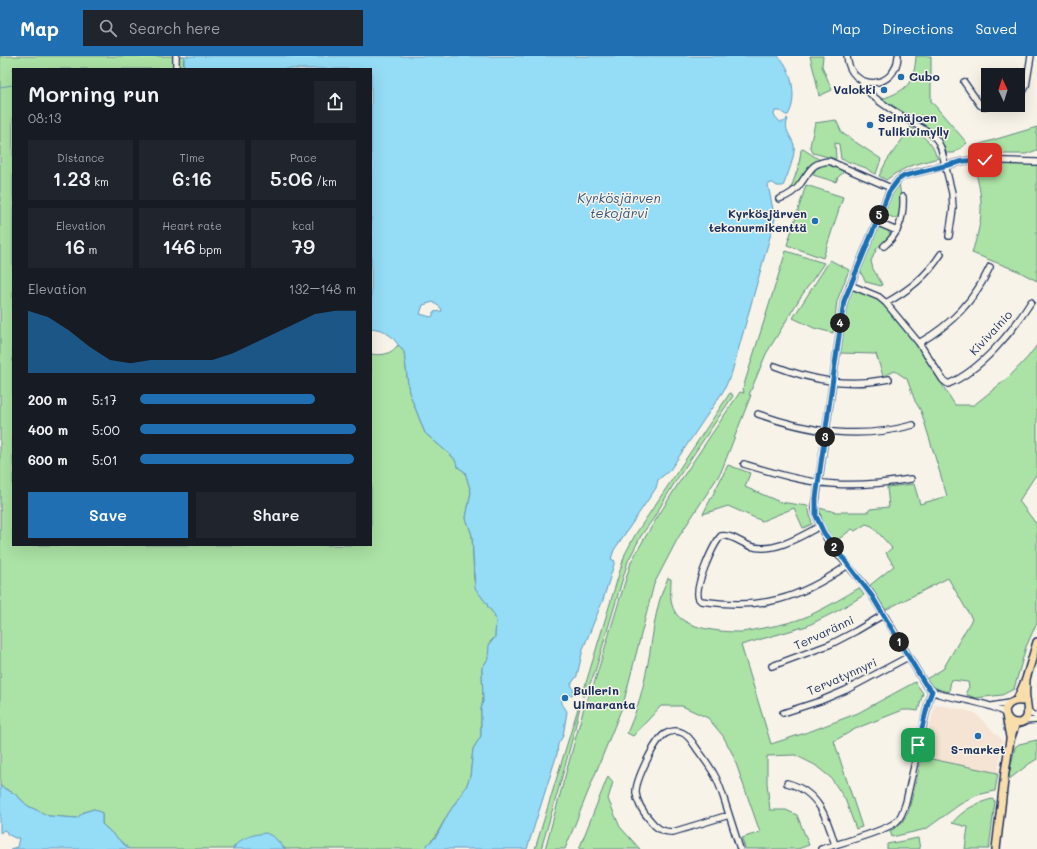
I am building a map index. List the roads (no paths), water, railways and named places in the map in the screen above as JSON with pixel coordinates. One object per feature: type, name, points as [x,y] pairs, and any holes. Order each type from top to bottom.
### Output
[{"type":"main road","points":[[996,849],[1010,740],[1005,710],[1010,703],[1017,700],[1026,679],[1037,642]]},
{"type":"main road","points":[[1006,716],[1012,723],[1020,722],[1026,718],[1026,679]]},
{"type":"main road","points":[[1017,700],[1024,703],[1027,708]]},
{"type":"main road","points":[[1010,740],[1020,722]]},
{"type":"street","points":[[176,56],[176,68]]},
{"type":"street","points":[[847,56],[851,71],[862,81],[864,88],[876,100],[930,133],[938,140],[946,165],[952,193],[953,209],[948,236]]},
{"type":"street","points":[[862,81],[876,83],[887,78],[895,69],[898,56]]},
{"type":"street","points":[[1025,88],[1031,56]]},
{"type":"street","points":[[964,82],[981,106]]},
{"type":"street","points":[[1006,716],[1003,710],[939,694],[932,691],[925,684],[868,590],[820,526],[815,508],[844,301],[891,188],[904,176],[946,165],[973,160],[1037,162]]},
{"type":"street","points":[[779,199],[787,196],[801,184],[809,170],[814,166],[821,162],[829,161],[891,188]]},
{"type":"street","points":[[884,246],[893,238],[897,231],[903,212],[903,197]]},
{"type":"street","points":[[876,222],[897,231]]},
{"type":"street","points":[[886,302],[915,285],[941,254]]},
{"type":"street","points":[[850,285],[879,297],[886,302],[919,342],[948,324],[961,312],[972,300],[990,267]]},
{"type":"street","name":"Kivivainio","points":[[919,342],[943,380],[948,384],[986,358],[1014,327],[1031,302]]},
{"type":"street","points":[[775,366],[798,374],[832,382],[860,383],[889,379]]},
{"type":"street","points":[[758,414],[791,426],[841,434],[872,433],[901,429],[913,425]]},
{"type":"street","points":[[744,464],[792,478],[819,483],[854,485],[911,479]]},
{"type":"street","points":[[820,526],[787,542],[770,548],[751,546],[728,536],[721,536],[702,573],[697,596],[701,601],[737,605],[770,602],[816,586],[848,565]]},
{"type":"street","name":"Tervaränni","points":[[772,666],[831,644],[883,615]]},
{"type":"street","name":"Tervatynnyri","points":[[784,713],[820,701],[846,690],[908,656]]},
{"type":"street","points":[[821,849],[885,828],[898,821],[906,802],[932,691]]},
{"type":"street","points":[[990,706],[1010,703]]},
{"type":"street","points":[[1027,708],[1031,714],[1037,716]]},
{"type":"street","points":[[1020,722],[1037,720]]},
{"type":"street","points":[[729,815],[673,832],[666,832],[660,829],[646,816],[637,801],[637,783],[647,760],[659,739],[670,731],[682,733],[688,738],[715,774],[729,815],[740,849]]},
{"type":"street","points":[[787,783],[796,785],[805,791],[812,796],[820,806],[835,845]]},
{"type":"water","name":"Kyrkösjärven tekojärvi","points":[[184,56],[778,56],[787,68],[793,93],[791,109],[788,115],[780,111],[775,111],[774,115],[780,122],[785,122],[787,118],[788,119],[786,126],[794,145],[794,154],[783,186],[777,186],[773,183],[768,185],[775,219],[732,372],[724,390],[670,470],[658,480],[656,488],[614,550],[611,559],[615,561],[603,600],[583,649],[577,676],[571,684],[574,691],[572,695],[565,695],[562,700],[562,704],[567,712],[563,736],[558,744],[557,754],[527,849],[425,849],[436,837],[448,814],[466,787],[470,777],[473,749],[481,736],[481,709],[483,701],[482,668],[488,659],[489,645],[495,637],[496,621],[494,614],[475,588],[472,535],[466,518],[471,492],[465,472],[458,467],[454,458],[425,433],[409,392],[404,352],[392,337],[382,330],[372,328],[372,68],[186,68],[184,66]],"holes":[[[433,302],[441,308],[442,311],[433,312],[433,316],[431,317],[420,314],[423,305]]]},
{"type":"water","points":[[0,786],[15,794],[28,806],[49,816],[77,818],[84,812],[94,809],[102,813],[102,824],[129,849],[10,849],[17,847],[19,838],[15,838],[7,834],[4,830],[0,833]]},
{"type":"water","points":[[266,833],[274,837],[285,849],[233,849],[235,845],[243,839],[257,834]]},
{"type":"waterway","points":[[0,87],[12,85]]},
{"type":"place","name":"Cubo","points":[[901,77]]},
{"type":"place","name":"Valokki","points":[[884,90]]},
{"type":"place","name":"Seinäjoen Tulikivimylly","points":[[870,125]]},
{"type":"place","name":"Kyrkösjärven tekonurmikenttä","points":[[815,221]]},
{"type":"place","name":"Bullerin Uimaranta","points":[[565,698]]},
{"type":"place","name":"S-market","points":[[978,736]]}]
